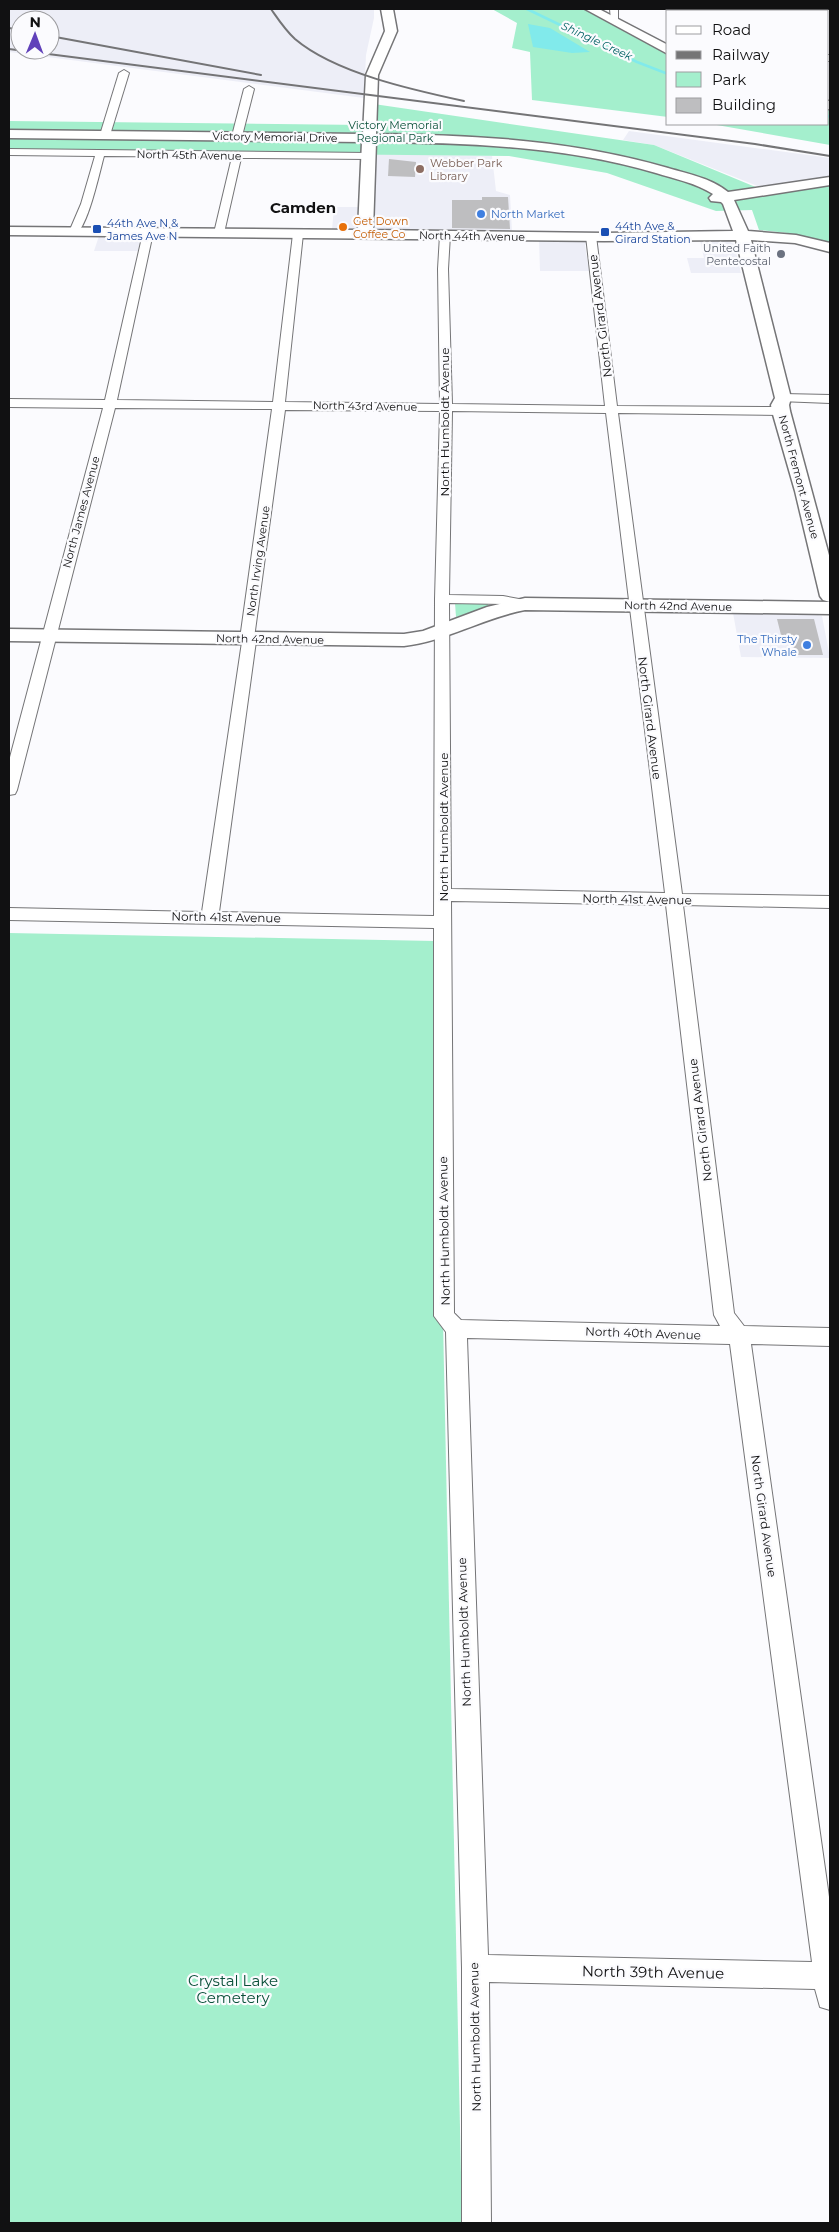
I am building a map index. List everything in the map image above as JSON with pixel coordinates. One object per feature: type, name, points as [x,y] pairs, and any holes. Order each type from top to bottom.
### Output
[{"type":"street","points":[[365,234],[372,75],[390,31],[387,9]]},
{"type":"street","points":[[591,9],[614,15],[666,49]]},
{"type":"street","points":[[105,135],[124,73]]},
{"type":"street","points":[[237,136],[249,89]]},
{"type":"street","name":"Victory Memorial Drive","points":[[9,134],[369,138],[497,142],[558,147],[635,162],[687,178],[708,186],[735,213]]},
{"type":"street","name":"North 45th Avenue","points":[[9,152],[368,156]]},
{"type":"street","points":[[74,232],[86,204],[100,154]]},
{"type":"street","points":[[219,233],[237,155]]},
{"type":"street","points":[[721,197],[830,181]]},
{"type":"street","name":"North Fremont Avenue","points":[[735,213],[830,596]]},
{"type":"street","name":"North 44th Avenue","points":[[9,231],[591,236],[741,235],[776,236],[815,243],[830,248]]},
{"type":"street","name":"North James Avenue","points":[[9,790],[110,404],[148,233]]},
{"type":"street","name":"North Irving Avenue","points":[[210,917],[250,641],[248,639],[279,406],[298,234]]},
{"type":"street","name":"North Humboldt Avenue","points":[[445,235],[442,269],[446,407],[442,599],[444,1316],[456,1329],[463,1627],[475,1968],[477,2223]]},
{"type":"street","name":"North Girard Avenue","points":[[591,236],[724,1315],[740,1336],[829,1983]]},
{"type":"street","name":"North 43rd Avenue","points":[[9,403],[611,409],[782,404],[830,398]]},
{"type":"street","name":"North 42nd Avenue","points":[[442,599],[503,600],[525,604],[830,608]]},
{"type":"street","name":"North 42nd Avenue","points":[[9,635],[248,639],[422,639],[442,633],[494,611],[525,604]]},
{"type":"street","name":"North 41st Avenue","points":[[443,895],[830,902]]},
{"type":"street","name":"North 41st Avenue","points":[[9,914],[444,922]]},
{"type":"street","name":"North 40th Avenue","points":[[456,1329],[830,1337]]},
{"type":"street","name":"North 39th Avenue","points":[[475,1968],[829,1983]]},
{"type":"shaded area","points":[[9,9],[374,9],[374,18],[366,55],[364,98],[60,59],[60,10],[10,10],[10,52]]},
{"type":"shaded area","points":[[629,131],[830,158],[830,176],[760,187],[654,145],[623,140]]},
{"type":"shaded area","points":[[375,154],[492,156],[496,191],[510,195],[512,232],[376,231],[372,227]]},
{"type":"shaded area","points":[[334,207],[358,207],[358,227],[352,230],[332,230]]},
{"type":"shaded area","points":[[99,236],[137,236],[142,239],[138,251],[94,251]]},
{"type":"shaded area","points":[[539,239],[586,240],[588,243],[585,245],[589,271],[540,271]]},
{"type":"shaded area","points":[[724,239],[734,244],[741,273],[691,273],[687,258],[704,258],[700,240]]},
{"type":"shaded area","points":[[802,611],[822,616],[830,658],[741,657],[733,613],[789,614]]},
{"type":"green space","points":[[492,9],[583,9],[666,54],[666,117],[532,100],[530,52],[512,48],[517,23]]},
{"type":"green space","name":"Victory Memorial Regional Park","points":[[367,103],[654,145],[770,193],[830,185],[830,244],[788,233],[759,230],[752,210],[716,211],[607,173],[509,156],[9,151],[9,121],[365,125]]},
{"type":"green space","points":[[829,108],[830,145],[717,125],[829,125]]},
{"type":"green space","points":[[455,603],[488,603],[488,607],[456,617]]},
{"type":"green space","name":"Crystal Lake Cemetery","points":[[9,933],[435,941],[462,2223],[9,2223]]},
{"type":"water","points":[[528,24],[550,28],[590,52],[572,53],[533,47]]},
{"type":"building","points":[[389,159],[416,162],[415,177],[388,176]]},
{"type":"building","name":"North Market","points":[[482,197],[508,197],[510,229],[452,228],[452,200],[482,200]]},
{"type":"building","name":"The Thirsty Whale","points":[[777,619],[814,619],[823,655],[795,655],[791,635],[781,635]]},
{"type":"waterway","name":"Shingle Creek","points":[[527,9],[637,62],[666,73]]},
{"type":"railway","points":[[271,9],[295,39],[331,61],[375,79],[464,101]]},
{"type":"railway","points":[[60,38],[261,75]]},
{"type":"railway","points":[[9,49],[755,144],[830,156]]},
{"type":"place","name":"Webber Park Library","points":[[420,169]]},
{"type":"place","name":"North Market","points":[[481,214]]},
{"type":"place","name":"Get Down Coffee Co","points":[[343,227]]},
{"type":"place","name":"44th Ave N & James Ave N","points":[[97,229]]},
{"type":"place","name":"44th Ave & Girard Station","points":[[605,232]]},
{"type":"place","name":"United Faith Pentecostal","points":[[781,254]]},
{"type":"place","name":"The Thirsty Whale","points":[[807,645]]},
{"type":"district","name":"Camden","points":[[303,207]]}]
